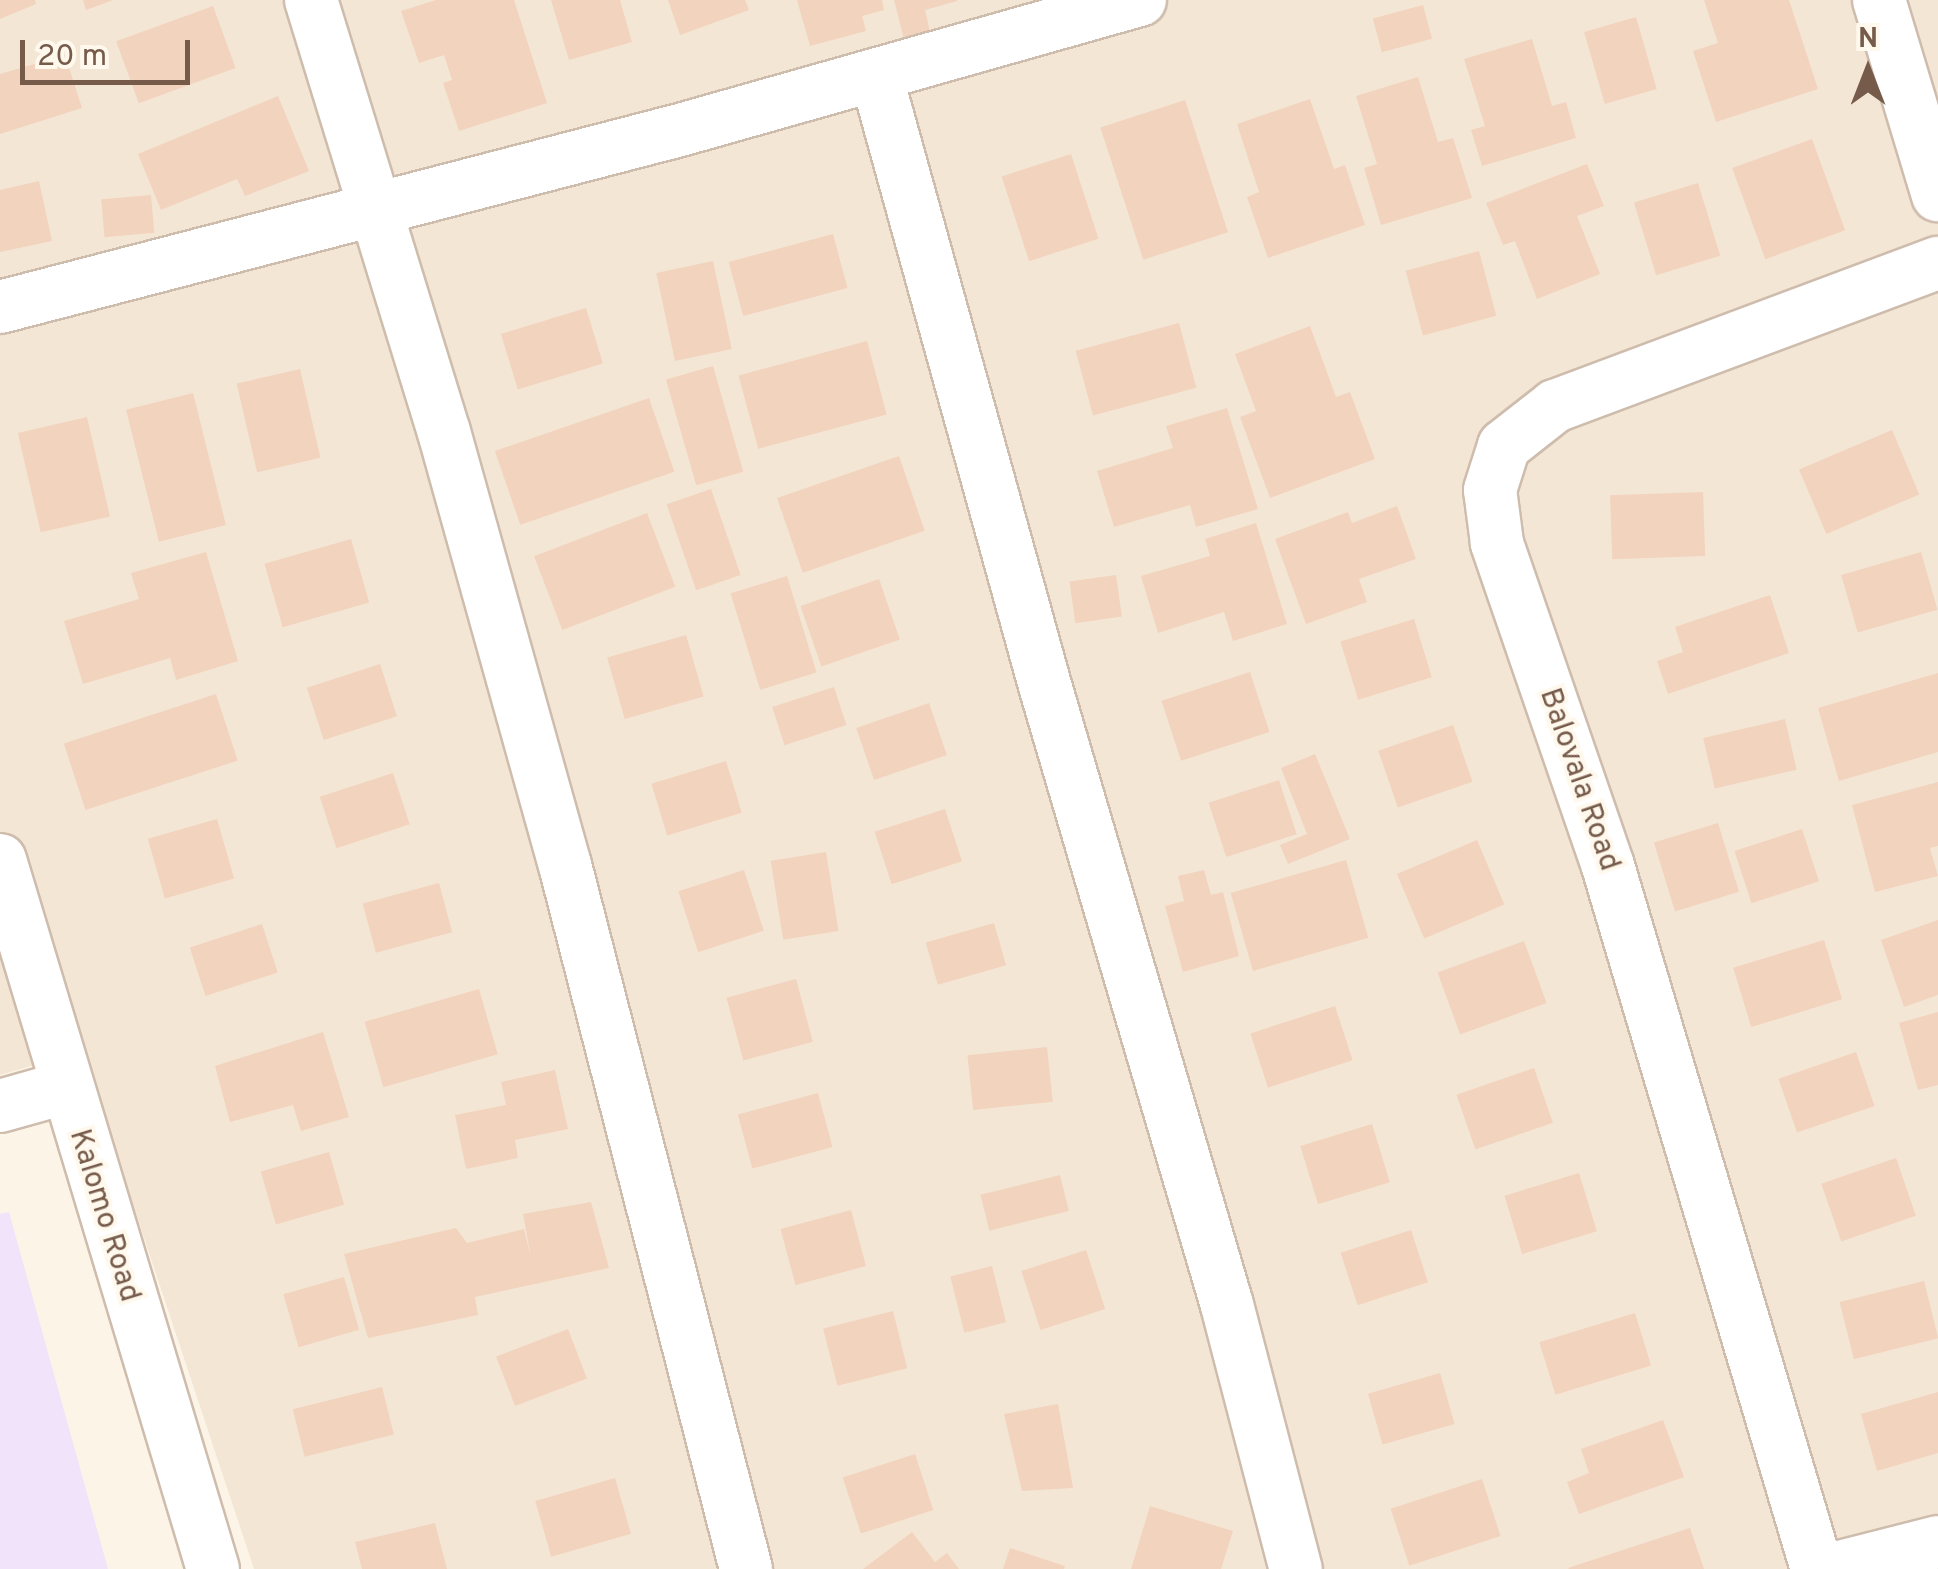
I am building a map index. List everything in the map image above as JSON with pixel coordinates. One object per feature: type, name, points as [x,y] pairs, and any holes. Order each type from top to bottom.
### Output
[{"type":"street","points":[[311,0],[565,865],[746,1569]]},
{"type":"street","points":[[0,307],[376,211],[1140,0]]},
{"type":"street","points":[[1879,0],[1938,195]]},
{"type":"street","points":[[876,75],[1044,682],[1228,1304],[1296,1569]]},
{"type":"street","name":"Balovala Road","points":[[1816,1569],[1608,866],[1498,543],[1490,490],[1504,446],[1555,406],[1938,264]]},
{"type":"street","name":"Kalomo Road","points":[[0,860],[64,1088],[213,1569]]},
{"type":"street","points":[[0,1106],[64,1088]]},
{"type":"street","points":[[1832,1569],[1938,1542]]},
{"type":"shaded area","points":[[0,0],[1938,0],[1938,1569],[254,1569],[82,1051],[0,1075]]},
{"type":"shaded area","points":[[9,1212],[108,1569],[0,1569],[0,1214]]},
{"type":"building","points":[[0,0],[35,0],[36,4],[0,19]]},
{"type":"building","points":[[83,0],[113,0],[86,10]]},
{"type":"building","points":[[436,0],[514,0],[547,103],[459,131],[443,83],[452,80],[444,55],[419,63],[401,11]]},
{"type":"building","points":[[551,0],[620,0],[632,42],[569,60]]},
{"type":"building","points":[[668,0],[745,0],[749,10],[680,35]]},
{"type":"building","points":[[797,0],[882,0],[884,10],[862,16],[866,31],[810,46]]},
{"type":"building","points":[[894,0],[957,1],[925,10],[930,32],[904,39]]},
{"type":"building","points":[[1704,0],[1789,0],[1818,89],[1716,122],[1693,51],[1718,43]]},
{"type":"building","points":[[1423,5],[1432,39],[1382,52],[1373,18]]},
{"type":"building","points":[[213,6],[236,68],[139,103],[116,41]]},
{"type":"building","points":[[1636,17],[1657,89],[1605,104],[1584,32]]},
{"type":"building","points":[[1532,39],[1552,106],[1566,102],[1576,138],[1482,166],[1471,130],[1485,126],[1464,59]]},
{"type":"building","points":[[65,55],[82,108],[0,134],[0,74]]},
{"type":"building","points":[[1418,77],[1438,142],[1453,138],[1472,198],[1381,225],[1364,168],[1377,164],[1356,96]]},
{"type":"building","points":[[278,96],[309,171],[245,196],[237,179],[161,210],[138,154]]},
{"type":"building","points":[[1310,99],[1334,169],[1345,165],[1365,225],[1268,258],[1247,197],[1259,192],[1237,124]]},
{"type":"building","points":[[1185,100],[1228,232],[1143,260],[1100,128]]},
{"type":"building","points":[[1812,139],[1845,230],[1765,259],[1732,168]]},
{"type":"building","points":[[1071,154],[1099,239],[1029,261],[1002,177]]},
{"type":"building","points":[[1587,164],[1604,206],[1577,216],[1600,274],[1537,299],[1515,241],[1503,245],[1486,203]]},
{"type":"building","points":[[39,181],[52,241],[0,252],[0,190]]},
{"type":"building","points":[[1698,183],[1720,256],[1656,275],[1634,203]]},
{"type":"building","points":[[151,195],[154,233],[105,237],[101,199]]},
{"type":"building","points":[[833,234],[847,288],[743,316],[729,262]]},
{"type":"building","points":[[1479,251],[1496,316],[1423,335],[1406,271]]},
{"type":"building","points":[[713,261],[732,349],[675,361],[656,273]]},
{"type":"building","points":[[586,308],[603,363],[518,389],[501,334]]},
{"type":"building","points":[[1179,323],[1196,388],[1093,415],[1076,351]]},
{"type":"building","points":[[1310,326],[1336,397],[1350,392],[1375,459],[1270,498],[1240,417],[1256,411],[1235,354]]},
{"type":"building","points":[[867,341],[887,414],[758,449],[739,375]]},
{"type":"building","points":[[713,366],[743,472],[696,485],[666,380]]},
{"type":"building","points":[[300,369],[320,458],[257,472],[237,384]]},
{"type":"building","points":[[193,393],[226,525],[159,542],[126,410]]},
{"type":"building","points":[[649,398],[674,472],[520,525],[495,451]]},
{"type":"building","points":[[1227,408],[1258,509],[1196,527],[1190,505],[1114,527],[1097,471],[1173,448],[1166,426]]},
{"type":"building","points":[[87,417],[110,516],[41,532],[18,433]]},
{"type":"building","points":[[1892,430],[1919,494],[1826,534],[1799,469]]},
{"type":"building","points":[[899,456],[925,531],[803,573],[777,498]]},
{"type":"building","points":[[711,489],[741,575],[696,590],[667,504]]},
{"type":"building","points":[[1703,492],[1705,556],[1612,559],[1610,495]]},
{"type":"building","points":[[1397,506],[1416,559],[1359,579],[1367,602],[1306,624],[1275,539],[1348,512],[1352,523]]},
{"type":"building","points":[[647,513],[675,587],[562,630],[534,556]]},
{"type":"building","points":[[1256,523],[1287,624],[1233,641],[1224,612],[1158,633],[1141,576],[1210,556],[1205,539]]},
{"type":"building","points":[[351,539],[369,602],[283,627],[264,564]]},
{"type":"building","points":[[206,552],[238,661],[176,680],[170,658],[83,684],[64,621],[139,599],[131,573]]},
{"type":"building","points":[[1921,552],[1938,610],[1858,633],[1841,575]]},
{"type":"building","points":[[1116,575],[1122,617],[1075,623],[1069,582]]},
{"type":"building","points":[[787,576],[817,673],[760,690],[731,593]]},
{"type":"building","points":[[879,579],[900,640],[821,667],[801,606]]},
{"type":"building","points":[[1770,595],[1789,653],[1668,694],[1657,661],[1683,652],[1675,627]]},
{"type":"building","points":[[1414,619],[1432,677],[1358,700],[1340,642]]},
{"type":"building","points":[[686,635],[704,697],[625,719],[607,658]]},
{"type":"building","points":[[380,664],[397,716],[324,740],[307,688]]},
{"type":"building","points":[[1250,672],[1269,732],[1181,761],[1162,701]]},
{"type":"building","points":[[1938,673],[1938,752],[1839,781],[1818,708]]},
{"type":"building","points":[[834,687],[846,725],[785,745],[772,707]]},
{"type":"building","points":[[216,694],[238,761],[85,810],[64,743]]},
{"type":"building","points":[[929,703],[947,755],[874,780],[856,728]]},
{"type":"building","points":[[1785,719],[1797,770],[1715,789],[1703,738]]},
{"type":"building","points":[[1453,725],[1473,782],[1398,807],[1378,751]]},
{"type":"building","points":[[1315,754],[1350,839],[1288,864],[1280,845],[1307,834],[1281,768]]},
{"type":"building","points":[[726,761],[742,813],[667,835],[651,784]]},
{"type":"building","points":[[393,773],[410,824],[336,848],[320,797]]},
{"type":"building","points":[[1279,780],[1297,834],[1226,857],[1209,803]]},
{"type":"building","points":[[1938,782],[1938,846],[1930,848],[1938,876],[1875,892],[1852,805]]},
{"type":"building","points":[[945,809],[962,861],[892,884],[875,832]]},
{"type":"building","points":[[217,819],[234,879],[165,898],[148,839]]},
{"type":"building","points":[[1718,823],[1739,892],[1675,911],[1654,843]]},
{"type":"building","points":[[1802,829],[1819,881],[1751,903],[1734,851]]},
{"type":"building","points":[[1477,840],[1504,904],[1424,938],[1397,874]]},
{"type":"building","points":[[826,852],[839,931],[783,940],[771,861]]},
{"type":"building","points":[[1346,860],[1368,938],[1253,971],[1231,893]]},
{"type":"building","points":[[744,870],[764,931],[698,952],[678,891]]},
{"type":"building","points":[[1204,870],[1211,895],[1223,892],[1239,956],[1183,972],[1165,906],[1184,901],[1178,876]]},
{"type":"building","points":[[439,883],[452,932],[376,953],[363,903]]},
{"type":"building","points":[[1938,920],[1938,995],[1904,1007],[1881,940]]},
{"type":"building","points":[[994,923],[1006,965],[938,985],[926,943]]},
{"type":"building","points":[[262,924],[278,973],[205,996],[190,947]]},
{"type":"building","points":[[1824,940],[1842,999],[1751,1027],[1733,968]]},
{"type":"building","points":[[1524,941],[1547,1003],[1460,1034],[1438,972]]},
{"type":"building","points":[[796,979],[813,1042],[743,1060],[726,998]]},
{"type":"building","points":[[479,989],[498,1054],[383,1087],[365,1022]]},
{"type":"building","points":[[1335,1006],[1353,1060],[1268,1088],[1250,1034]]},
{"type":"building","points":[[1938,1012],[1938,1085],[1918,1090],[1899,1023]]},
{"type":"building","points":[[323,1032],[349,1117],[301,1131],[293,1105],[230,1122],[215,1066]]},
{"type":"building","points":[[1047,1047],[1053,1102],[973,1110],[967,1055]]},
{"type":"building","points":[[1856,1052],[1875,1106],[1797,1133],[1778,1079]]},
{"type":"building","points":[[1534,1068],[1553,1123],[1475,1150],[1456,1095]]},
{"type":"building","points":[[555,1070],[568,1129],[515,1140],[518,1158],[466,1169],[455,1115],[506,1105],[501,1082]]},
{"type":"building","points":[[818,1093],[832,1147],[752,1169],[738,1114]]},
{"type":"building","points":[[1372,1124],[1390,1182],[1318,1204],[1300,1146]]},
{"type":"building","points":[[329,1152],[344,1205],[276,1224],[261,1172]]},
{"type":"building","points":[[1896,1158],[1916,1216],[1841,1241],[1821,1184]]},
{"type":"building","points":[[1579,1173],[1597,1231],[1522,1254],[1504,1196]]},
{"type":"building","points":[[1060,1175],[1069,1211],[989,1231],[980,1195]]},
{"type":"building","points":[[591,1202],[609,1268],[475,1297],[478,1315],[368,1338],[344,1254],[456,1228],[467,1243],[524,1229],[531,1258],[523,1214]]},
{"type":"building","points":[[851,1210],[866,1266],[795,1285],[780,1229]]},
{"type":"building","points":[[1411,1230],[1428,1282],[1358,1305],[1341,1253]]},
{"type":"building","points":[[1086,1250],[1105,1309],[1040,1330],[1021,1271]]},
{"type":"building","points":[[992,1266],[1006,1322],[964,1333],[950,1276]]},
{"type":"building","points":[[344,1277],[359,1330],[299,1347],[283,1294]]},
{"type":"building","points":[[1924,1281],[1938,1338],[1854,1359],[1840,1302]]},
{"type":"building","points":[[893,1311],[907,1368],[837,1386],[823,1328]]},
{"type":"building","points":[[1635,1313],[1651,1366],[1555,1395],[1539,1342]]},
{"type":"building","points":[[568,1329],[587,1378],[515,1406],[496,1357]]},
{"type":"building","points":[[1440,1373],[1455,1424],[1383,1445],[1368,1394]]},
{"type":"building","points":[[382,1387],[394,1435],[305,1457],[293,1409]]},
{"type":"building","points":[[1938,1392],[1938,1453],[1877,1471],[1861,1414]]},
{"type":"building","points":[[1058,1404],[1073,1488],[1022,1491],[1004,1414]]},
{"type":"building","points":[[1663,1420],[1684,1477],[1579,1514],[1567,1482],[1589,1473],[1581,1449]]},
{"type":"building","points":[[915,1454],[933,1510],[861,1534],[843,1477]]},
{"type":"building","points":[[615,1478],[631,1534],[551,1557],[535,1501]]},
{"type":"building","points":[[1482,1479],[1501,1536],[1409,1566],[1391,1509]]},
{"type":"building","points":[[1150,1506],[1233,1531],[1221,1569],[1131,1569]]},
{"type":"building","points":[[435,1523],[447,1569],[362,1569],[355,1542]]},
{"type":"building","points":[[1690,1528],[1704,1569],[1568,1568]]},
{"type":"building","points":[[912,1532],[935,1562],[947,1553],[959,1569],[863,1569]]},
{"type":"building","points":[[1010,1548],[1065,1566],[1064,1569],[1003,1569]]}]
